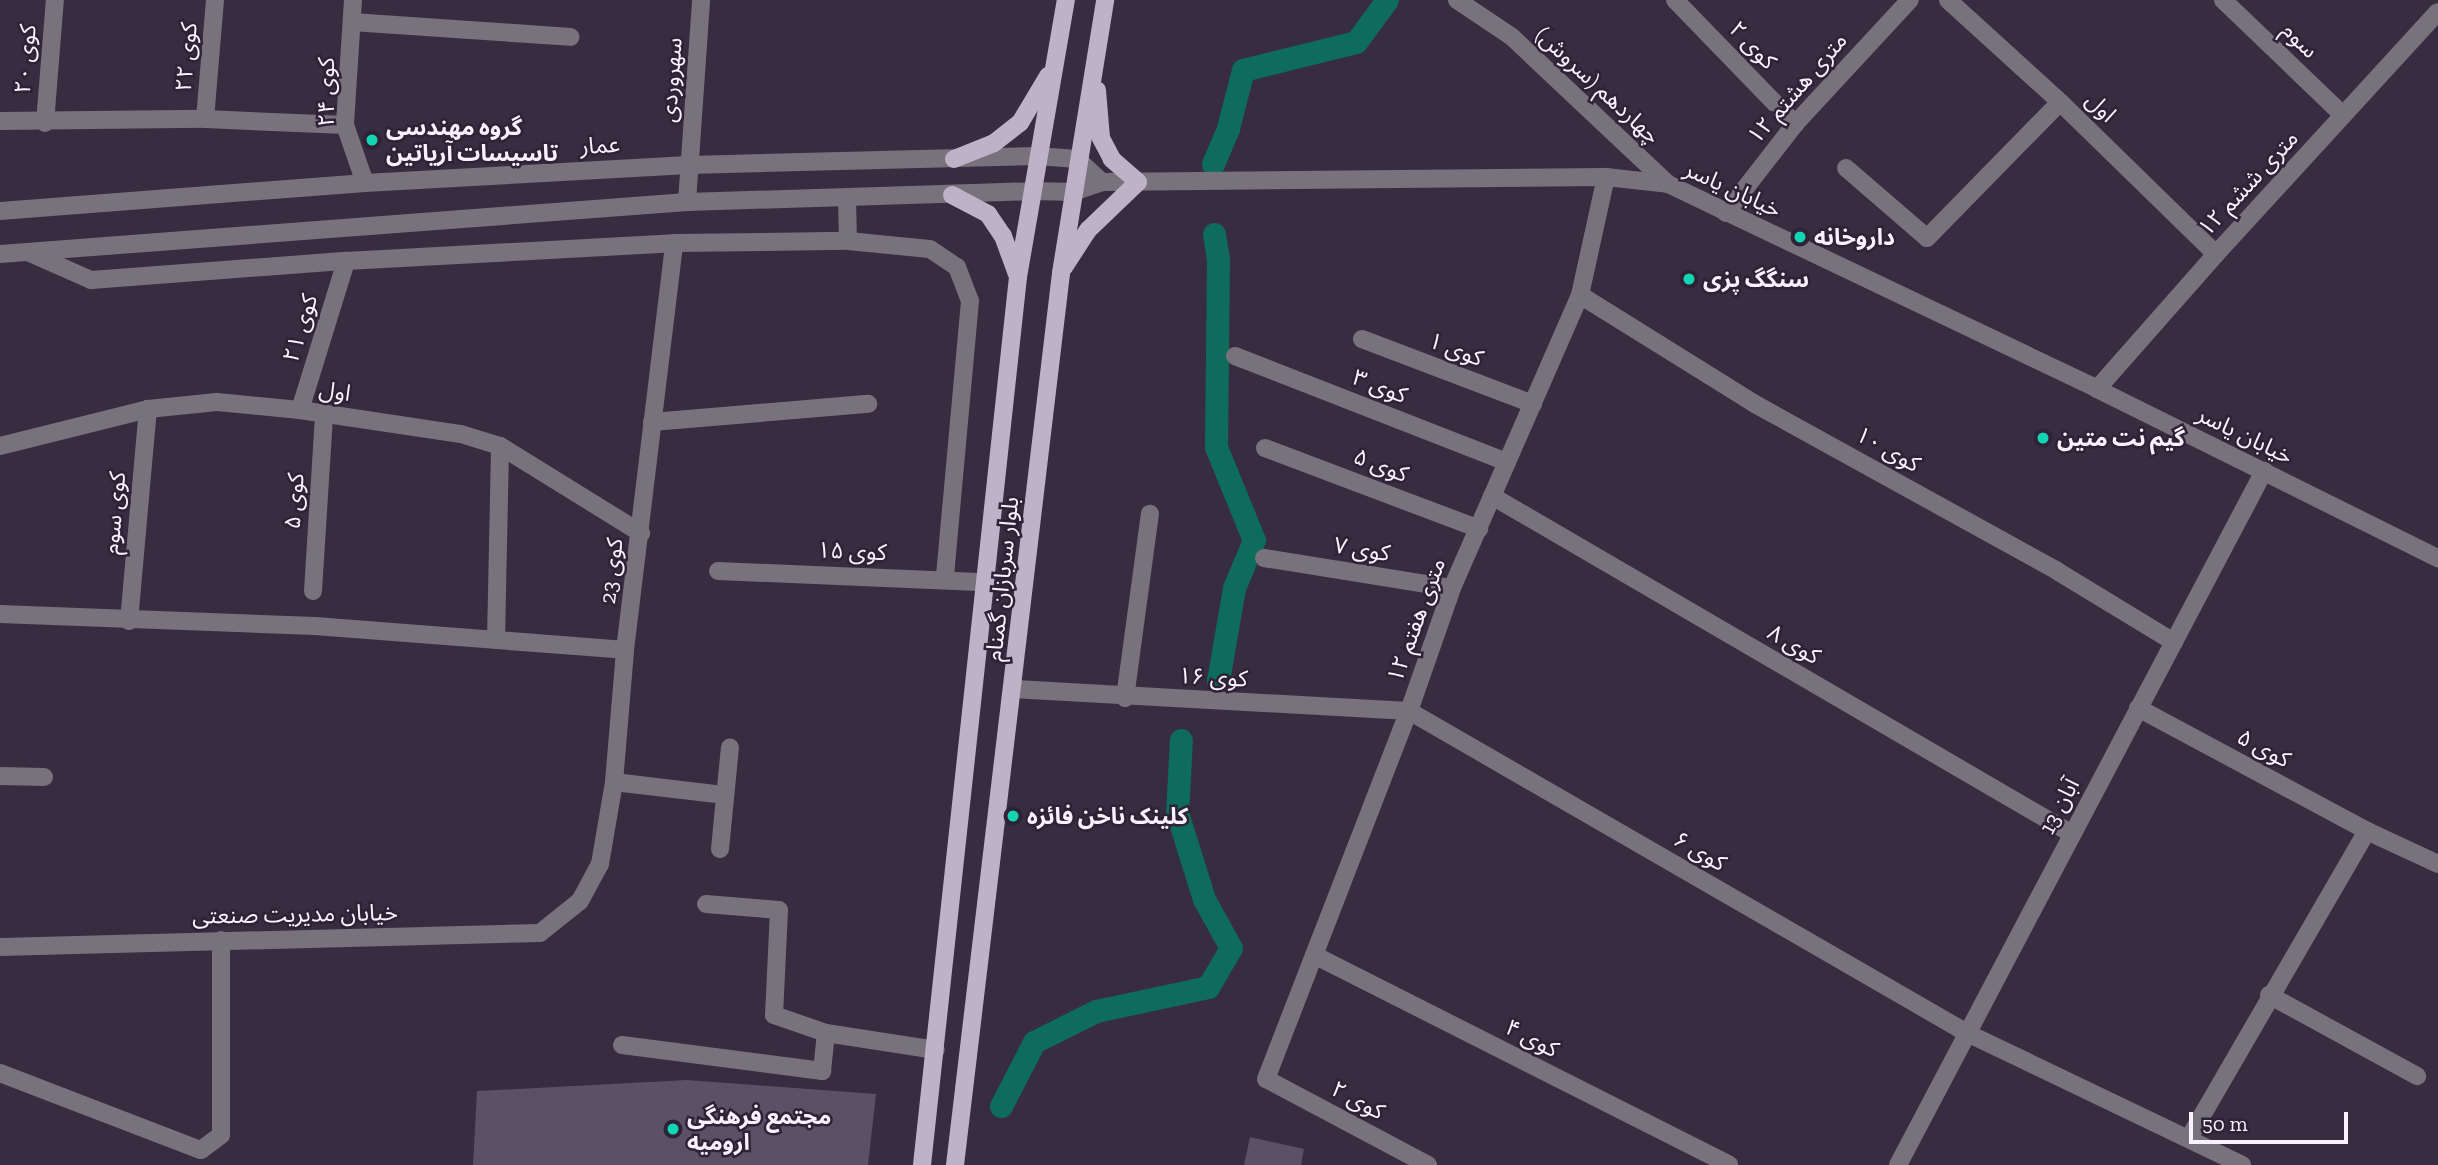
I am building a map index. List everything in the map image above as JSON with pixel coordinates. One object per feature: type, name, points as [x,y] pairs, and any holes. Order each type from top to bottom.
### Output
[{"type":"main road","name":"بلوار سربازان گمنام","points":[[922,1165],[1018,277],[1066,0]]},
{"type":"main road","name":"بلوار سربازان گمنام","points":[[955,1165],[1014,689],[1061,273],[1077,159],[1095,71],[1105,0]]},
{"type":"main road","points":[[954,159],[994,143],[1020,123],[1055,64]]},
{"type":"main road","points":[[1061,273],[1088,230],[1138,182],[1112,159],[1101,138],[1095,71]]},
{"type":"main road","points":[[952,195],[988,214],[1003,236],[1018,277]]},
{"type":"street","name":"کوی ۲۰","points":[[45,123],[55,0]]},
{"type":"street","name":"کوی ۲۲","points":[[205,119],[215,0]]},
{"type":"street","name":"کوی ۲۴","points":[[353,0],[345,125],[365,183]]},
{"type":"street","name":"سهروردی","points":[[687,202],[701,0]]},
{"type":"street","name":"چهاردهم (سروش)","points":[[1457,0],[1512,37],[1668,184]]},
{"type":"street","name":"کوی ۲","points":[[1675,0],[1795,124]]},
{"type":"street","name":"۱۲ متری هشتم","points":[[1726,212],[1795,124],[1910,0]]},
{"type":"street","name":"اول","points":[[1948,0],[2060,102],[2216,254]]},
{"type":"street","name":"سوم","points":[[2223,0],[2343,115]]},
{"type":"street","name":"۱۲ متری ششم","points":[[2097,388],[2438,12]]},
{"type":"street","points":[[352,22],[569,37]]},
{"type":"street","points":[[1846,168],[1927,238],[2060,102]]},
{"type":"street","points":[[0,121],[45,123],[205,119],[345,125]]},
{"type":"street","name":"عمار","points":[[0,211],[365,183],[689,165],[1037,156],[1077,159]]},
{"type":"street","points":[[1077,159],[1102,182]]},
{"type":"street","name":"خیابان یاسر","points":[[1073,192],[1102,182],[1606,177],[1668,184],[2097,388],[2438,558]]},
{"type":"street","name":"۱۲ متری هفتم","points":[[1266,1079],[1409,711],[1452,588],[1580,295],[1606,177]]},
{"type":"street","points":[[0,254],[687,202],[1073,192]]},
{"type":"street","points":[[847,198],[848,241]]},
{"type":"street","points":[[27,251],[91,280],[346,261],[674,243],[848,241],[930,248],[957,267],[970,300],[945,578]]},
{"type":"street","name":"کوی 23","points":[[580,901],[600,863],[614,782],[625,650],[674,243]]},
{"type":"street","name":"کوی ۲۱","points":[[300,410],[346,261]]},
{"type":"street","name":"کوی ۱۰","points":[[1580,295],[1755,404],[2057,571],[2174,642]]},
{"type":"street","name":"کوی ۱","points":[[1362,339],[1533,404]]},
{"type":"street","name":"کوی ۳","points":[[1235,356],[1507,462]]},
{"type":"street","name":"اول","points":[[0,446],[148,410],[217,402],[300,410],[461,434],[500,446],[640,533]]},
{"type":"street","points":[[652,422],[868,404]]},
{"type":"street","name":"کوی سوم","points":[[129,621],[148,410]]},
{"type":"street","name":"کوی ۵","points":[[313,591],[324,414]]},
{"type":"street","points":[[496,640],[500,446]]},
{"type":"street","name":"کوی ۵","points":[[1265,447],[1479,528]]},
{"type":"street","name":"13 آبان","points":[[1899,1165],[2264,471]]},
{"type":"street","name":"کوی ۸","points":[[1492,496],[2072,834]]},
{"type":"street","points":[[1125,698],[1150,514]]},
{"type":"street","name":"کوی ۷","points":[[1264,558],[1452,588]]},
{"type":"street","name":"کوی ۱۵","points":[[718,571],[945,578],[984,582]]},
{"type":"street","points":[[0,614],[315,626],[625,650]]},
{"type":"street","name":"کوی ۱۶","points":[[1014,689],[1125,698],[1409,711]]},
{"type":"street","name":"کوی ۵","points":[[2138,708],[2367,831],[2438,864]]},
{"type":"street","name":"کوی ۶","points":[[1409,711],[1967,1033],[2242,1165]]},
{"type":"street","points":[[720,849],[730,747]]},
{"type":"street","points":[[0,776],[44,777]]},
{"type":"street","points":[[614,782],[725,794]]},
{"type":"street","points":[[2189,1138],[2269,995],[2367,831]]},
{"type":"street","name":"خیابان مدیریت صنعتی","points":[[0,947],[540,933],[580,901]]},
{"type":"street","points":[[706,904],[779,910],[774,1015],[826,1033],[936,1051]]},
{"type":"street","points":[[0,1073],[201,1150],[221,1135],[221,940]]},
{"type":"street","name":"کوی ۴","points":[[1314,956],[1729,1165]]},
{"type":"street","points":[[2269,995],[2417,1076]]},
{"type":"street","points":[[622,1045],[822,1071],[826,1033]]},
{"type":"street","name":"کوی ۲","points":[[1266,1079],[1428,1165]]},
{"type":"building","name":"مجتمع فرهنگی ارومیه","points":[[687,1080],[876,1094],[868,1165],[473,1165],[477,1091]]},
{"type":"building","points":[[1250,1137],[1304,1149],[1301,1165],[1244,1165]]},
{"type":"waterway","points":[[1213,164],[1228,128],[1243,70],[1356,42],[1387,0]]},
{"type":"waterway","points":[[1214,234],[1218,258],[1216,447],[1254,540],[1234,588],[1218,681]]},
{"type":"waterway","points":[[1001,1106],[1034,1042],[1096,1011],[1208,987],[1231,948],[1204,899],[1177,813],[1181,740]]},
{"type":"place","name":"گروه مهندسی تاسیسات آریاتین","points":[[372,140]]},
{"type":"place","name":"داروخانه","points":[[1800,237]]},
{"type":"place","name":"سنگگ پزی","points":[[1689,279]]},
{"type":"place","name":"گیم نت متین","points":[[2043,438]]},
{"type":"place","name":"کلینک ناخن فائزه","points":[[1013,816]]},
{"type":"place","name":"مجتمع فرهنگی ارومیه","points":[[673,1129]]}]
